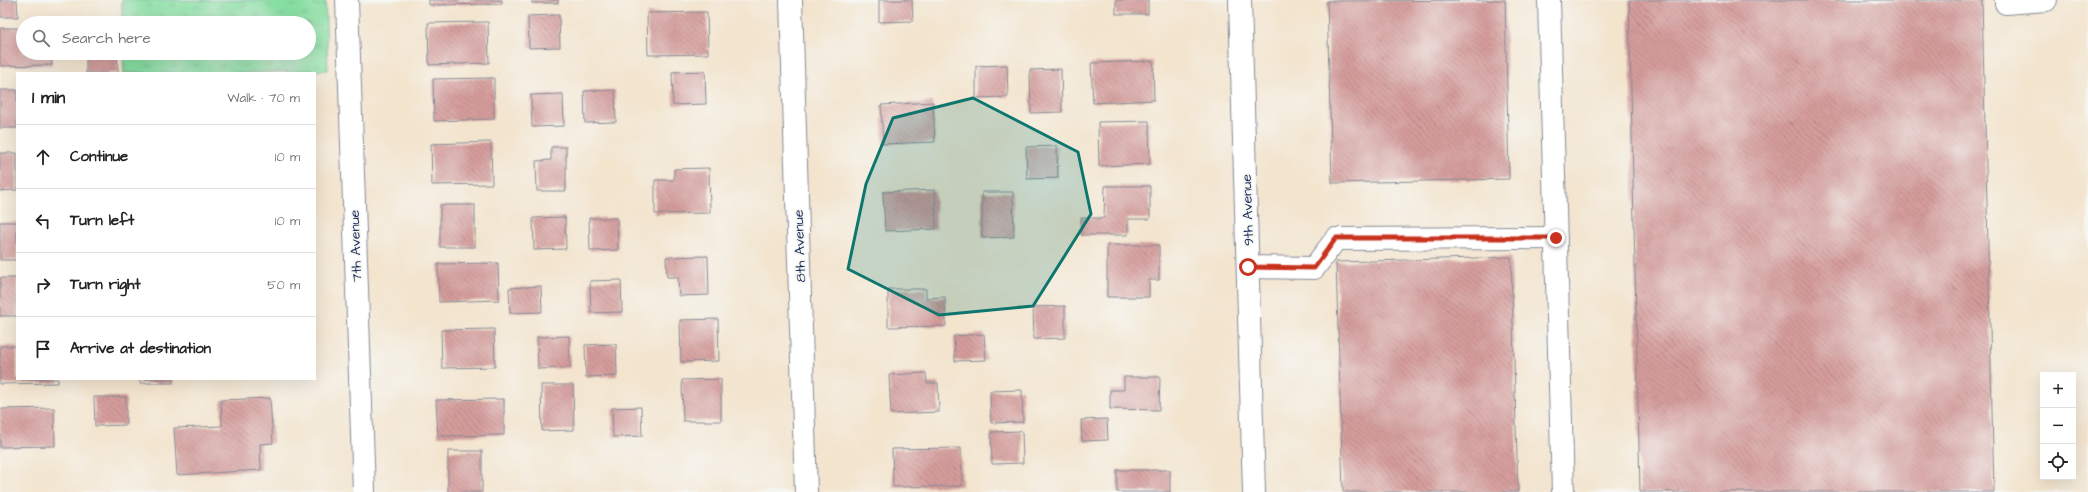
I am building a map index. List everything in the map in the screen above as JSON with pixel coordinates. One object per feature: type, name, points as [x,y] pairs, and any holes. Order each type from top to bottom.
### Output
[{"type":"street","name":"7th Avenue","points":[[347,0],[364,492]]},
{"type":"street","name":"8th Avenue","points":[[791,0],[806,492]]},
{"type":"street","name":"9th Avenue","points":[[1240,0],[1254,492]]},
{"type":"street","points":[[1549,0],[1563,492]]},
{"type":"street","points":[[2006,0],[2006,3],[2046,0]]},
{"type":"street","points":[[1248,267],[1314,268],[1336,238],[1556,238]]},
{"type":"highlighted area","points":[[973,98],[1078,152],[1091,214],[1033,306],[939,315],[848,269],[866,184],[893,118]]},
{"type":"green space","points":[[122,0],[325,0],[328,70],[277,72],[124,72],[123,60],[316,60],[316,16],[122,16]]},
{"type":"building","points":[[0,0],[17,0],[18,16],[0,17]]},
{"type":"building","points":[[429,0],[502,0],[502,4],[429,5]]},
{"type":"building","points":[[532,0],[558,0],[558,3],[532,3]]},
{"type":"building","points":[[879,0],[912,0],[913,21],[879,22]]},
{"type":"building","points":[[1116,0],[1148,0],[1148,14],[1116,14]]},
{"type":"building","points":[[1505,0],[1509,179],[1332,183],[1327,1]]},
{"type":"building","points":[[1629,0],[1982,0],[1994,492],[1640,492]]},
{"type":"building","points":[[707,12],[708,54],[648,55],[647,13]]},
{"type":"building","points":[[559,15],[560,47],[529,48],[528,16]]},
{"type":"building","points":[[488,22],[489,63],[429,65],[428,23]]},
{"type":"building","points":[[0,28],[16,28],[16,60],[52,60],[52,65],[0,66]]},
{"type":"building","points":[[86,60],[117,60],[118,72],[86,72]]},
{"type":"building","points":[[1153,61],[1154,100],[1093,103],[1091,63]]},
{"type":"building","points":[[1007,65],[1008,97],[976,98],[976,66]]},
{"type":"building","points":[[1061,69],[1062,112],[1031,113],[1030,70]]},
{"type":"building","points":[[705,71],[706,104],[673,105],[672,72]]},
{"type":"building","points":[[494,78],[494,119],[434,121],[433,79]]},
{"type":"building","points":[[0,90],[16,90],[16,128],[0,128]]},
{"type":"building","points":[[615,90],[616,122],[585,123],[584,91]]},
{"type":"building","points":[[563,94],[564,126],[532,127],[531,95]]},
{"type":"building","points":[[933,102],[935,142],[883,144],[881,105]]},
{"type":"building","points":[[1149,121],[1150,164],[1099,166],[1098,122]]},
{"type":"building","points":[[491,142],[492,184],[432,185],[431,144]]},
{"type":"building","points":[[1057,146],[1058,178],[1027,179],[1026,147]]},
{"type":"building","points":[[551,147],[566,147],[566,191],[537,191],[536,161],[551,160]]},
{"type":"building","points":[[0,153],[16,153],[16,190],[0,191]]},
{"type":"building","points":[[709,168],[710,213],[655,214],[655,180],[674,180],[674,169]]},
{"type":"building","points":[[1105,186],[1150,186],[1150,219],[1128,219],[1128,235],[1081,235],[1081,218],[1104,218]]},
{"type":"building","points":[[935,190],[936,229],[885,231],[883,192]]},
{"type":"building","points":[[982,192],[1013,192],[1014,237],[982,238]]},
{"type":"building","points":[[440,205],[475,205],[475,247],[440,247]]},
{"type":"building","points":[[565,217],[566,249],[534,250],[533,218]]},
{"type":"building","points":[[589,218],[617,218],[618,250],[590,251]]},
{"type":"building","points":[[0,222],[16,222],[16,260],[0,260]]},
{"type":"building","points":[[1107,245],[1159,245],[1159,280],[1149,280],[1149,297],[1107,297]]},
{"type":"building","points":[[708,256],[709,295],[679,296],[678,277],[667,277],[666,257]]},
{"type":"building","points":[[1511,257],[1518,492],[1343,492],[1336,262]]},
{"type":"building","points":[[498,263],[499,300],[439,302],[438,264]]},
{"type":"building","points":[[0,278],[16,278],[16,316],[0,316]]},
{"type":"building","points":[[621,280],[622,312],[591,313],[590,281]]},
{"type":"building","points":[[541,286],[542,312],[510,313],[509,288]]},
{"type":"building","points":[[888,289],[926,289],[926,298],[945,297],[946,326],[888,327]]},
{"type":"building","points":[[1065,306],[1065,338],[1034,339],[1033,307]]},
{"type":"building","points":[[718,319],[719,361],[681,362],[680,320]]},
{"type":"building","points":[[494,329],[495,367],[442,368],[441,330]]},
{"type":"building","points":[[984,334],[986,360],[955,361],[954,336]]},
{"type":"building","points":[[569,336],[570,368],[538,369],[537,337]]},
{"type":"building","points":[[616,344],[617,376],[586,377],[585,345]]},
{"type":"building","points":[[0,346],[16,346],[16,380],[58,380],[58,383],[0,384]]},
{"type":"building","points":[[926,373],[927,383],[938,383],[939,412],[891,414],[889,375]]},
{"type":"building","points":[[1124,377],[1160,377],[1159,410],[1110,409],[1110,390],[1124,390]]},
{"type":"building","points":[[721,379],[721,421],[683,421],[682,380]]},
{"type":"building","points":[[140,380],[173,380],[173,383],[140,383]]},
{"type":"building","points":[[541,385],[573,385],[574,430],[542,431]]},
{"type":"building","points":[[1022,390],[1023,422],[991,423],[990,391]]},
{"type":"building","points":[[94,397],[126,397],[126,425],[95,426]]},
{"type":"building","points":[[270,398],[273,443],[260,444],[261,470],[177,475],[174,428],[222,426],[221,400]]},
{"type":"building","points":[[504,399],[504,435],[438,436],[436,400]]},
{"type":"building","points":[[641,407],[642,436],[613,437],[612,408]]},
{"type":"building","points":[[54,408],[55,446],[0,447],[0,409]]},
{"type":"building","points":[[1107,419],[1108,440],[1082,441],[1081,420]]},
{"type":"building","points":[[1022,431],[1023,463],[992,464],[991,432]]},
{"type":"building","points":[[961,448],[962,486],[893,487],[892,449]]},
{"type":"building","points":[[448,451],[482,451],[482,492],[448,492]]},
{"type":"building","points":[[1117,470],[1170,470],[1170,492],[1117,492]]},
{"type":"route","points":[[1248,267],[1314,268],[1336,238],[1556,238]]}]
